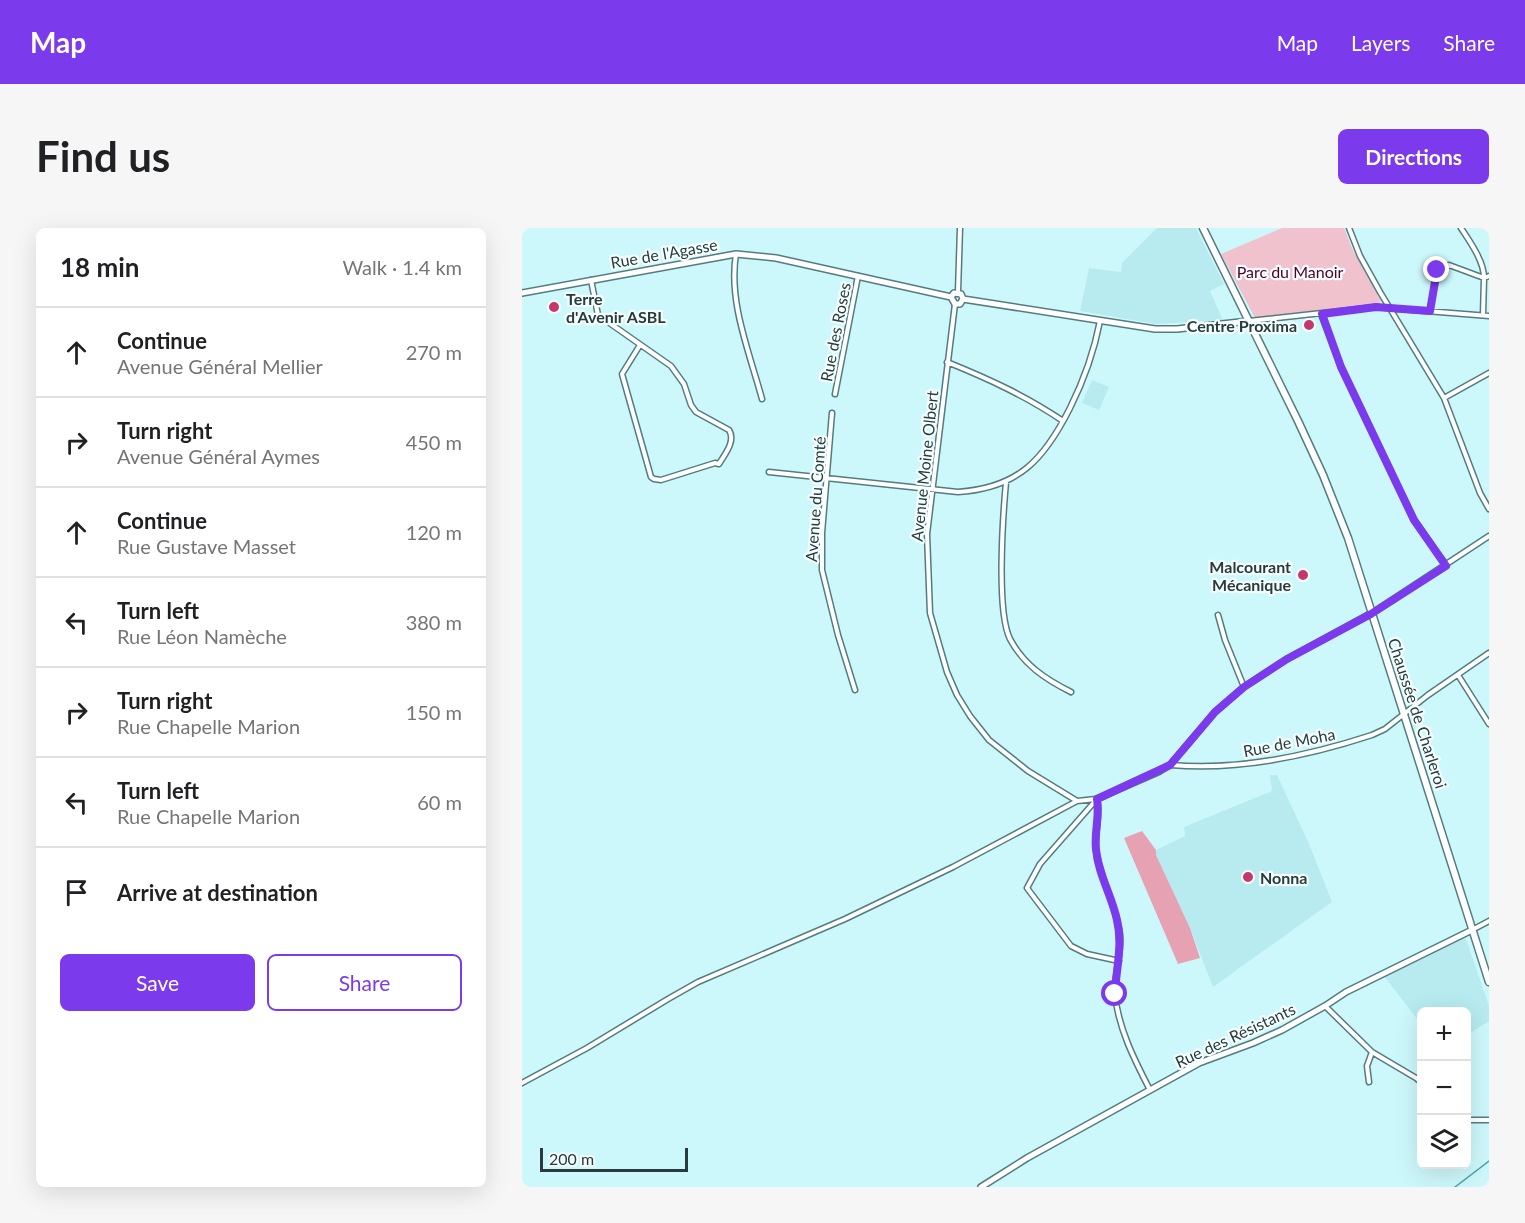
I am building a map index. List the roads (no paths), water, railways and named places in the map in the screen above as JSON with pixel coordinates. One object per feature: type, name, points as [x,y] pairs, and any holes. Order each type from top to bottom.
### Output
[{"type":"main road","name":"Chaussée de Charleroi","points":[[1203,228],[1323,475],[1348,538],[1489,982]]},
{"type":"street","points":[[958,292],[960,228]]},
{"type":"street","points":[[1349,228],[1360,256],[1389,308],[1444,398],[1480,493],[1489,509]]},
{"type":"street","points":[[1461,228],[1487,277],[1483,315]]},
{"type":"street","points":[[736,254],[734,268],[738,310],[762,399]]},
{"type":"street","name":"Rue de l'Agasse","points":[[522,293],[736,254],[776,258],[951,297]]},
{"type":"street","points":[[1430,311],[1437,270],[1449,266],[1487,277]]},
{"type":"street","name":"Rue des Roses","points":[[835,394],[858,275]]},
{"type":"street","points":[[591,279],[598,315],[672,366],[684,384],[691,405],[696,412],[729,430],[732,435],[731,442],[719,464],[661,480],[651,477],[622,374],[640,345]]},
{"type":"street","points":[[958,292],[951,297],[952,302],[961,303],[963,299]]},
{"type":"street","points":[[958,292],[962,294],[963,299]]},
{"type":"street","points":[[963,299],[1164,330],[1376,307],[1489,316]]},
{"type":"street","name":"Avenue Moine Olbert","points":[[956,304],[927,534],[930,613],[947,672],[970,716],[989,740],[1028,771],[1077,801]]},
{"type":"street","points":[[1322,314],[1341,367],[1414,520],[1446,566]]},
{"type":"street","points":[[769,472],[958,492],[973,491],[1006,482],[1033,464],[1048,448],[1088,367],[1100,321]]},
{"type":"street","points":[[947,362],[1015,391],[1063,421]]},
{"type":"street","points":[[1444,398],[1489,373]]},
{"type":"street","name":"Avenue du Comté","points":[[832,413],[822,533],[822,570],[838,635],[855,690]]},
{"type":"street","points":[[1006,482],[1003,509],[1002,583],[1005,622],[1009,636],[1029,666],[1042,677],[1071,692]]},
{"type":"street","points":[[522,1083],[587,1048],[698,982],[845,919],[1077,801],[1097,799],[1170,765],[1215,712],[1244,687],[1287,659],[1371,614],[1489,536]]},
{"type":"street","points":[[1218,615],[1225,640],[1244,687]]},
{"type":"street","name":"Rue de Moha","points":[[1170,765],[1212,766],[1258,763],[1363,738],[1385,729],[1489,653]]},
{"type":"street","points":[[1458,675],[1489,724]]},
{"type":"street","points":[[1097,799],[1040,864],[1027,888],[1071,946],[1087,954],[1119,961]]},
{"type":"street","points":[[1097,799],[1099,810],[1095,848],[1120,937],[1115,994],[1126,1039],[1150,1091]]},
{"type":"street","points":[[1472,930],[1489,921]]},
{"type":"street","name":"Rue des Résistants","points":[[981,1187],[1027,1158],[1199,1063],[1252,1043],[1325,1006],[1346,992],[1472,930]]},
{"type":"street","points":[[1325,1006],[1372,1052],[1417,1079]]},
{"type":"street","points":[[1369,1082],[1367,1066],[1372,1052]]},
{"type":"street","points":[[1471,1120],[1489,1120]]},
{"type":"waterway","points":[[1455,1187],[1489,1161]]},
{"type":"place","name":"Terre d'Avenir ASBL","points":[[554,307]]},
{"type":"place","name":"Centre Proxima","points":[[1309,325]]},
{"type":"place","name":"Malcourant Mécanique","points":[[1303,575]]},
{"type":"place","name":"Nonna","points":[[1248,877]]},
{"type":"park label","name":"Parc du Manoir","points":[[1290,271]]}]
